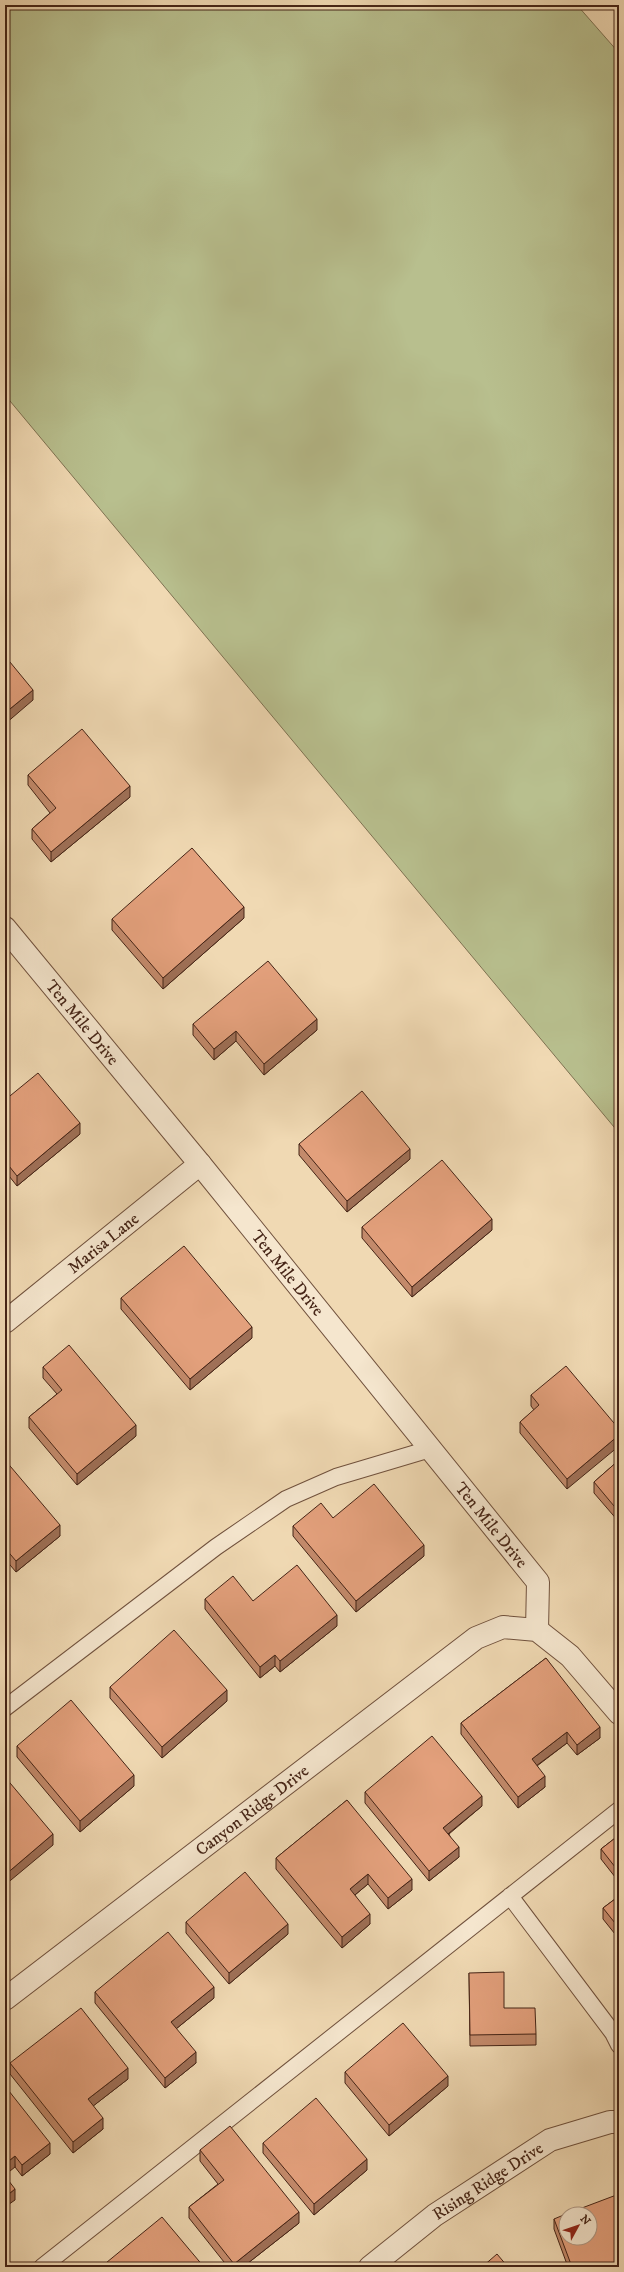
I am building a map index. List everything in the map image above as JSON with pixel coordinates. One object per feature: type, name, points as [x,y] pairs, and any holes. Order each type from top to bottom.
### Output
[{"type":"street","name":"Ten Mile Drive","points":[[5,928],[200,1164],[538,1582],[537,1630]]},
{"type":"street","name":"Marisa Lane","points":[[5,1322],[200,1164]]},
{"type":"street","name":"Canyon Ridge Drive","points":[[5,1999],[476,1638],[503,1627],[537,1630]]},
{"type":"street","points":[[537,1630],[570,1656],[619,1713]]},
{"type":"street","name":"Rising Ridge Drive","points":[[370,2267],[435,2215],[550,2140],[610,2122],[619,2122]]},
{"type":"lane","points":[[5,1708],[216,1547],[286,1499],[336,1477],[430,1449]]},
{"type":"lane","points":[[42,2267],[619,1810]]},
{"type":"lane","points":[[510,1896],[603,2020],[619,2045]]},
{"type":"green space","points":[[5,5],[577,5],[619,53],[619,1133],[5,395]]},
{"type":"building","points":[[5,656],[33,690],[5,713]]},
{"type":"building","points":[[82,729],[130,786],[51,852],[32,829],[56,808],[28,775]]},
{"type":"building","points":[[192,848],[244,907],[163,978],[112,919]]},
{"type":"building","points":[[268,961],[317,1019],[264,1064],[236,1031],[214,1049],[193,1024]]},
{"type":"building","points":[[38,1073],[80,1123],[17,1176],[5,1161],[5,1100]]},
{"type":"building","points":[[362,1091],[410,1149],[347,1201],[299,1144]]},
{"type":"building","points":[[442,1160],[492,1219],[412,1287],[362,1227]]},
{"type":"building","points":[[184,1246],[252,1327],[190,1379],[121,1298]]},
{"type":"building","points":[[69,1345],[136,1425],[77,1474],[29,1417],[62,1390],[43,1367]]},
{"type":"building","points":[[566,1366],[619,1429],[619,1435],[567,1479],[520,1422],[539,1405],[531,1395]]},
{"type":"building","points":[[5,1460],[60,1525],[16,1561],[5,1548]]},
{"type":"building","points":[[619,1460],[619,1512],[594,1482]]},
{"type":"building","points":[[374,1484],[424,1545],[356,1601],[293,1526],[321,1503],[333,1518]]},
{"type":"building","points":[[297,1565],[337,1615],[280,1661],[275,1655],[260,1667],[205,1599],[233,1576],[253,1601]]},
{"type":"building","points":[[174,1630],[227,1690],[162,1747],[110,1687]]},
{"type":"building","points":[[546,1658],[600,1727],[577,1745],[567,1732],[532,1759],[545,1776],[518,1797],[461,1723]]},
{"type":"building","points":[[71,1700],[134,1775],[80,1821],[17,1746]]},
{"type":"building","points":[[432,1736],[482,1796],[443,1828],[459,1847],[429,1871],[365,1792]]},
{"type":"building","points":[[5,1777],[53,1834],[5,1875]]},
{"type":"building","points":[[347,1800],[412,1879],[388,1898],[368,1874],[350,1889],[370,1914],[342,1937],[276,1858]]},
{"type":"building","points":[[619,1835],[619,1872],[601,1849]]},
{"type":"building","points":[[245,1872],[288,1924],[229,1973],[186,1922]]},
{"type":"building","points":[[619,1896],[619,1928],[603,1908]]},
{"type":"building","points":[[168,1932],[214,1987],[171,2022],[196,2052],[165,2078],[95,1992]]},
{"type":"building","points":[[504,1972],[504,2008],[535,2008],[536,2034],[470,2035],[469,1973]]},
{"type":"building","points":[[81,2008],[128,2068],[88,2099],[103,2118],[73,2142],[10,2063]]},
{"type":"building","points":[[403,2023],[448,2076],[389,2125],[345,2072]]},
{"type":"building","points":[[5,2086],[50,2143],[22,2165],[15,2156],[5,2164]]},
{"type":"building","points":[[316,2098],[367,2159],[314,2204],[263,2143]]},
{"type":"building","points":[[230,2126],[299,2212],[234,2264],[189,2207],[224,2180],[200,2150]]},
{"type":"building","points":[[5,2176],[15,2189],[5,2197]]},
{"type":"building","points":[[619,2194],[619,2267],[572,2267],[564,2246],[598,2246],[598,2206],[587,2206]]},
{"type":"building","points":[[162,2217],[204,2267],[101,2267]]},
{"type":"building","points":[[558,2217],[558,2230],[554,2219]]},
{"type":"building","points":[[497,2254],[508,2267],[482,2267]]}]
